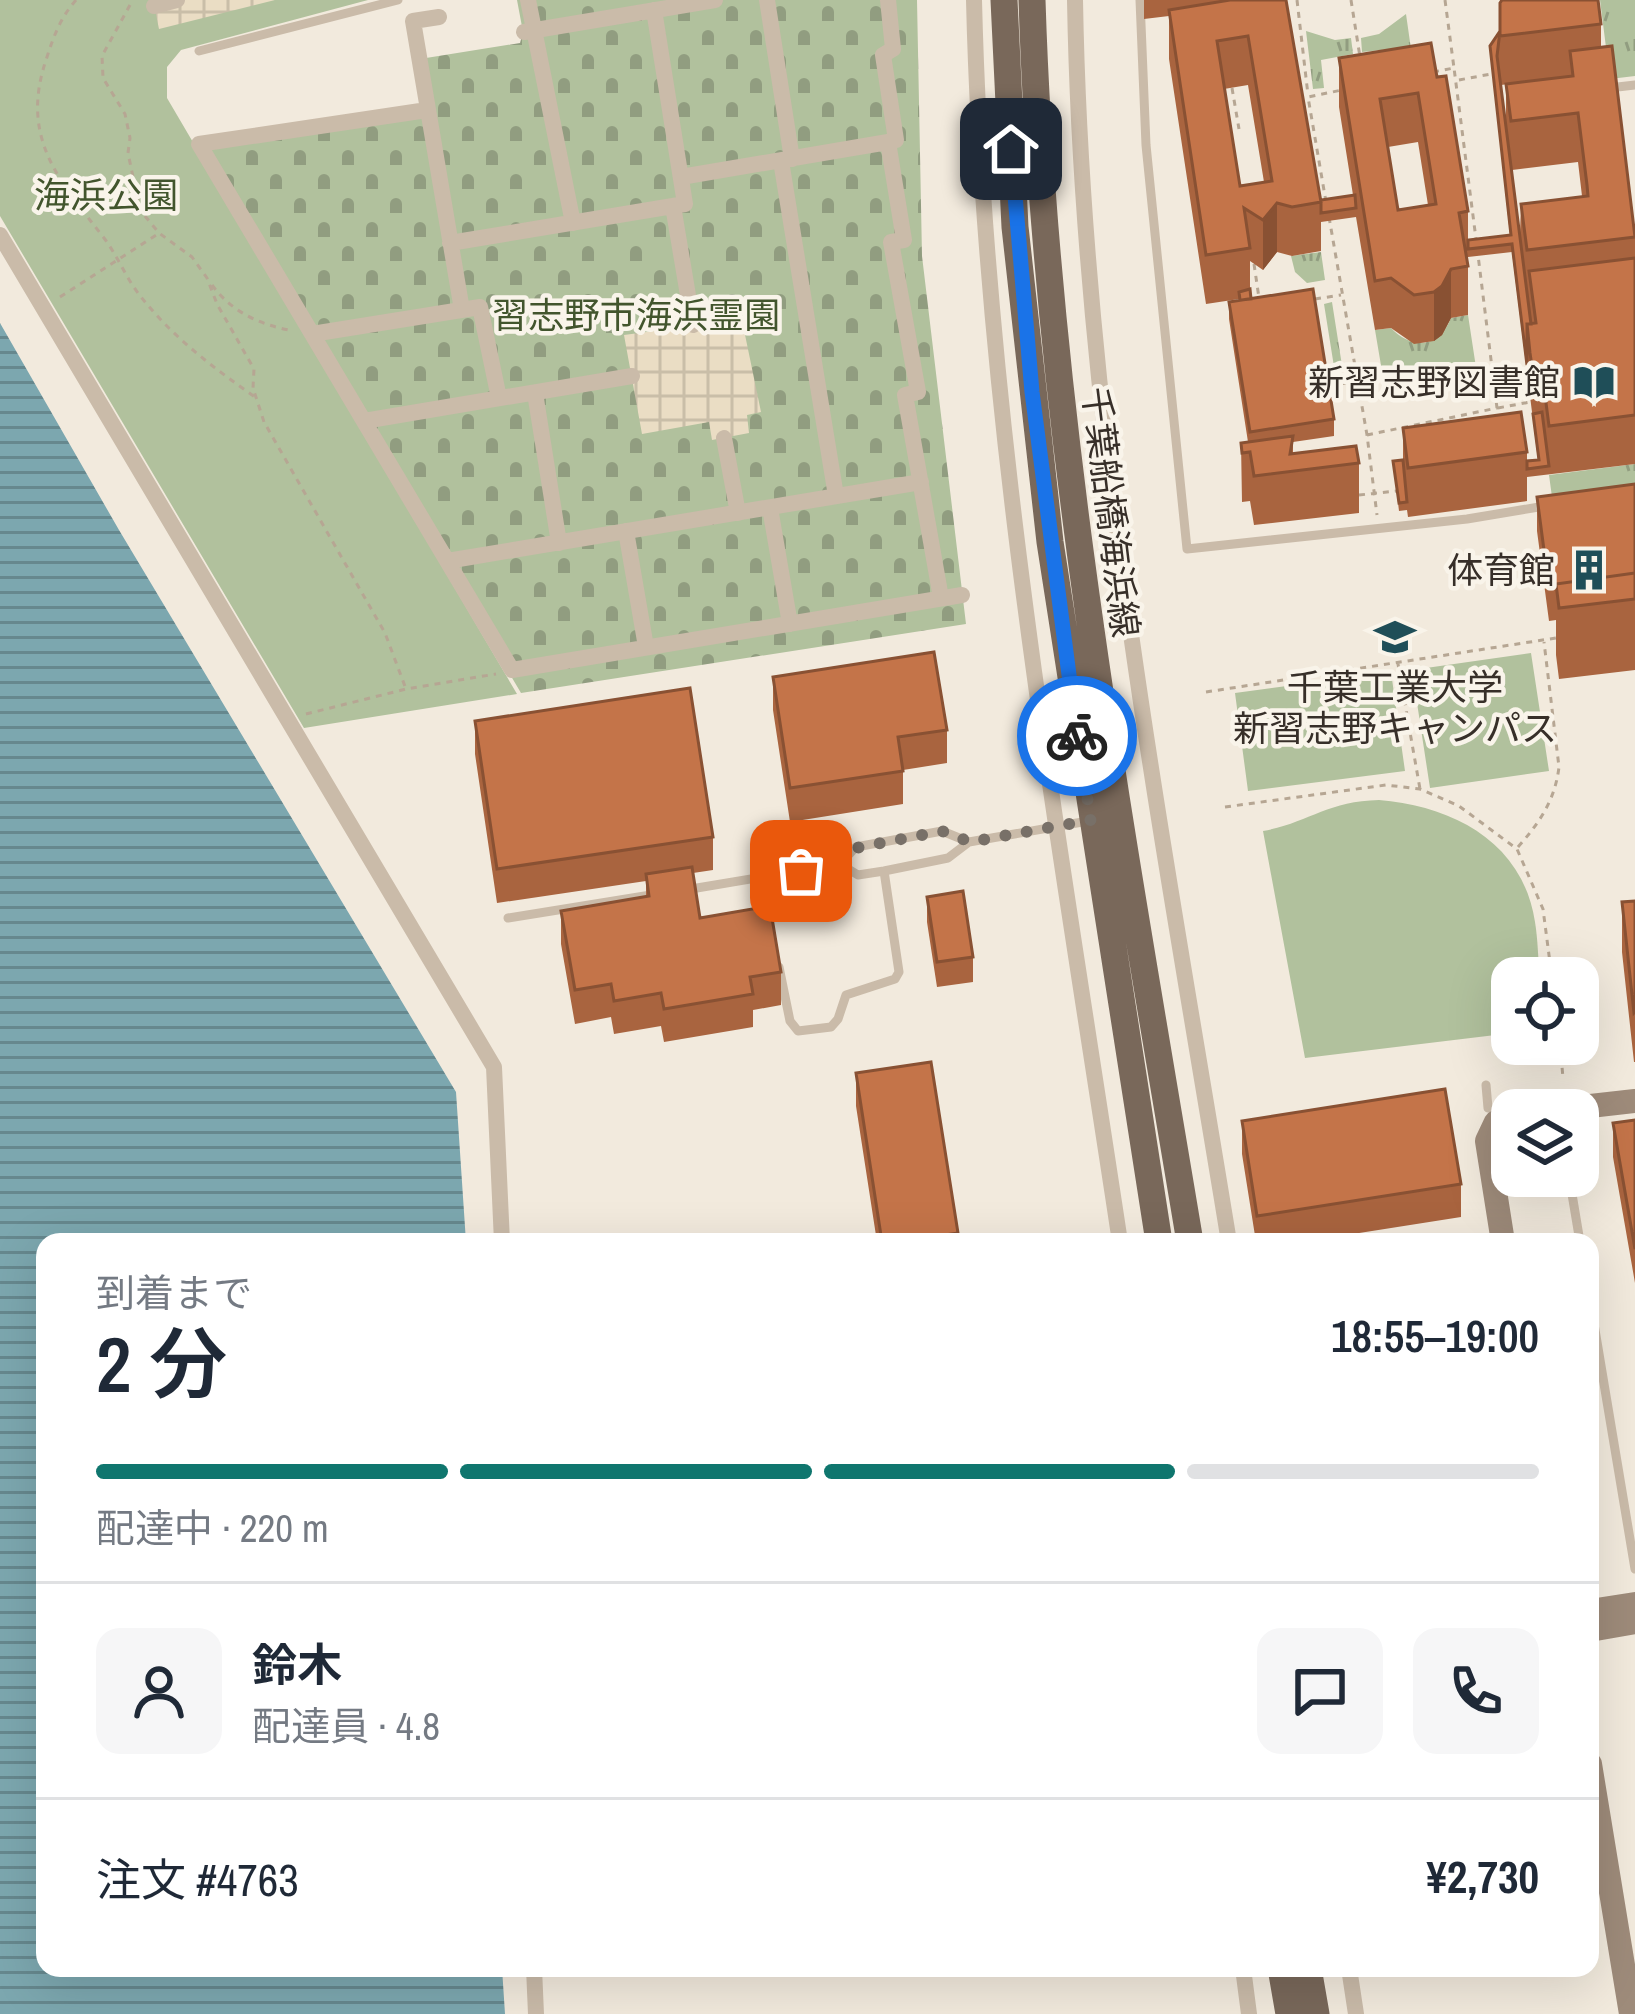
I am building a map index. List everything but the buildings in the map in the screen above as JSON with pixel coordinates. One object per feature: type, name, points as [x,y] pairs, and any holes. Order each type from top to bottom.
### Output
[{"type":"main road","name":"千葉船橋海浜線","points":[[1004,0],[1015,227],[1064,650],[1158,1233]]},
{"type":"main road","name":"千葉船橋海浜線","points":[[1032,0],[1042,217],[1078,554],[1189,1233]]},
{"type":"main road","points":[[1283,1977],[1289,2014]]},
{"type":"main road","points":[[1310,1977],[1316,2014]]},
{"type":"street","points":[[154,6],[178,0]]},
{"type":"street","points":[[528,0],[528,31],[573,223]]},
{"type":"street","points":[[528,31],[715,0]]},
{"type":"street","points":[[767,0],[836,496]]},
{"type":"street","points":[[681,177],[896,140],[883,55],[893,49],[888,0]]},
{"type":"street","points":[[974,0],[976,97],[998,397],[1036,700],[1119,1233]]},
{"type":"street","points":[[1075,0],[1076,94],[1100,392],[1137,680],[1228,1233]]},
{"type":"street","points":[[450,244],[685,204],[663,6]]},
{"type":"street","points":[[439,17],[413,21],[462,310]]},
{"type":"street","points":[[428,110],[199,144],[304,332],[364,421],[512,670],[962,595]]},
{"type":"street","points":[[888,142],[904,240],[891,242],[918,392],[905,395],[941,598]]},
{"type":"street","points":[[673,206],[693,325]]},
{"type":"street","points":[[0,235],[494,1067],[502,1233]]},
{"type":"street","points":[[304,332],[480,307],[500,398]]},
{"type":"street","points":[[364,421],[632,376]]},
{"type":"street","points":[[536,393],[560,543]]},
{"type":"street","points":[[724,438],[738,513]]},
{"type":"street","points":[[447,561],[920,482]]},
{"type":"street","points":[[770,508],[790,624]]},
{"type":"street","points":[[626,531],[646,647]]},
{"type":"street","points":[[1599,1105],[1635,1101]]},
{"type":"street","points":[[1491,1133],[1487,1141],[1491,1165]]},
{"type":"street","points":[[1496,1197],[1502,1233]]},
{"type":"street","points":[[1599,1610],[1635,1604]]},
{"type":"street","points":[[1599,1628],[1635,1622]]},
{"type":"street","points":[[1599,1819],[1631,2014]]},
{"type":"street","points":[[534,1977],[536,2014]]},
{"type":"street","points":[[1244,1977],[1249,2014]]},
{"type":"street","points":[[1350,1977],[1356,2014]]},
{"type":"lane","points":[[199,51],[398,0]]},
{"type":"lane","points":[[1140,0],[1146,145],[1186,549],[1551,505]]},
{"type":"lane","points":[[1597,90],[1635,85]]},
{"type":"lane","points":[[840,864],[858,874],[884,871],[948,858],[970,842],[1091,820]]},
{"type":"lane","points":[[508,918],[840,864],[856,848],[942,831],[970,842]]},
{"type":"lane","points":[[778,959],[790,1021],[798,1030],[832,1027],[846,995],[895,979],[899,972],[884,871]]},
{"type":"lane","points":[[761,878],[769,918]]},
{"type":"lane","points":[[1486,1085],[1491,1094]]},
{"type":"lane","points":[[1572,1197],[1578,1233]]},
{"type":"lane","points":[[1599,1354],[1635,1569]]},
{"type":"path","points":[[76,0],[58,25],[44,65],[38,120],[43,151],[53,172],[156,315],[199,356],[255,397]]},
{"type":"path","points":[[1297,0],[1308,97],[1367,435],[1378,529]]},
{"type":"path","points":[[1351,0],[1361,64]]},
{"type":"path","points":[[1445,0],[1497,408]]},
{"type":"path","points":[[130,5],[102,56],[104,79],[125,115],[140,210],[159,233],[192,257],[221,296],[251,319],[304,332]]},
{"type":"path","points":[[1432,72],[1454,68]]},
{"type":"path","points":[[1456,80],[1498,73]]},
{"type":"path","points":[[1232,88],[1239,129]]},
{"type":"path","points":[[1308,97],[1346,89]]},
{"type":"path","points":[[1317,216],[1342,212]]},
{"type":"path","points":[[43,308],[159,233]]},
{"type":"path","points":[[1467,254],[1478,252]]},
{"type":"path","points":[[1254,264],[1260,308]]},
{"type":"path","points":[[207,278],[254,369],[255,397],[290,472],[385,633],[406,689]]},
{"type":"path","points":[[1301,301],[1343,295]]},
{"type":"path","points":[[1326,385],[1358,382]]},
{"type":"path","points":[[1367,435],[1529,402]]},
{"type":"path","points":[[1350,496],[1405,490]]},
{"type":"path","points":[[1205,692],[1567,636]]},
{"type":"path","points":[[1516,849],[1542,819],[1557,787],[1559,767],[1544,640]]},
{"type":"path","points":[[1398,662],[1420,789]]},
{"type":"path","points":[[286,718],[406,689],[497,674]]},
{"type":"path","points":[[1225,807],[1386,784],[1420,789],[1459,806],[1516,849],[1543,909],[1549,957]]},
{"type":"path","points":[[1561,1065],[1563,1078]]},
{"type":"green space","name":"海浜公園","points":[[0,0],[368,0],[181,50],[167,67],[167,98],[517,694],[304,728],[0,216]]},
{"type":"green space","name":"習志野市海浜霊園","points":[[517,0],[917,0],[922,256],[966,624],[521,693],[195,142],[434,105],[426,58],[520,43],[523,32]]},
{"type":"green space","points":[[1600,0],[1635,0],[1635,76],[1610,79]]},
{"type":"green space","points":[[1406,14],[1414,70],[1401,48],[1362,52],[1361,38],[1379,34]]},
{"type":"green space","points":[[1306,31],[1335,40],[1351,38],[1353,54],[1321,60],[1324,88],[1313,89]]},
{"type":"green space","points":[[1321,252],[1325,280],[1307,283],[1295,272],[1291,256]]},
{"type":"green space","points":[[1332,302],[1343,372],[1335,373],[1324,304]]},
{"type":"green space","points":[[1468,315],[1477,374],[1385,389],[1375,330],[1391,328],[1408,340],[1424,342],[1440,335],[1451,318]]},
{"type":"green space","points":[[1635,464],[1635,485],[1552,497],[1549,475]]},
{"type":"green space","points":[[1531,653],[1549,771],[1430,788],[1412,670]]},
{"type":"green space","points":[[1391,672],[1405,771],[1248,791],[1235,693]]},
{"type":"green space","points":[[1361,801],[1406,804],[1458,820],[1500,850],[1516,870],[1528,894],[1538,957],[1491,957],[1491,1036],[1305,1058],[1263,831]]},
{"type":"shaded area","points":[[153,0],[275,0],[159,29]]},
{"type":"shaded area","points":[[738,301],[761,412],[747,415],[749,433],[712,440],[709,422],[642,434],[624,335],[706,324],[703,306]]},
{"type":"water","points":[[0,323],[456,1092],[465,1233],[36,1233],[36,1977],[503,1977],[505,2014],[0,2014]]},
{"type":"way so far","points":[[801,871],[840,864],[856,848],[942,831],[970,842],[1091,820],[1077,736]]},
{"type":"place","name":"新習志野図書館","points":[[1594,382]]},
{"type":"place","name":"体育館","points":[[1589,570]]},
{"type":"place","name":"千葉工業大学 新習志野キャンパス","points":[[1395,637]]},
{"type":"route","points":[[1011,149],[1032,392],[1077,736]]}]
